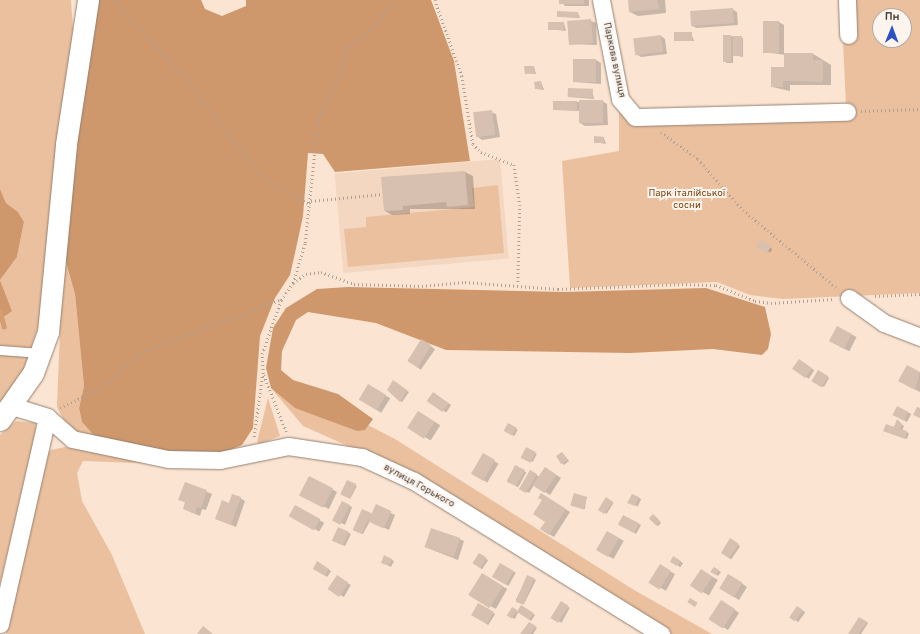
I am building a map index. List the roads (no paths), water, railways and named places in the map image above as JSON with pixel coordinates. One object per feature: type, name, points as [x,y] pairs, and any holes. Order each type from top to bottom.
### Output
[{"type":"street","name":"Паркова вулиця","points":[[601,0],[620,99],[635,117],[847,112]]},
{"type":"street","points":[[847,0],[848,35]]},
{"type":"street","points":[[6,413],[43,353],[51,318],[66,144],[86,3]]},
{"type":"street","points":[[849,298],[884,324],[920,337]]},
{"type":"street","name":"вулиця Горького","points":[[6,413],[47,417],[72,439],[114,450],[197,462],[288,446],[362,457],[414,481],[661,634]]},
{"type":"street","points":[[0,624],[47,417]]},
{"type":"lane","points":[[0,350],[43,353]]},
{"type":"waterway","points":[[0,311],[4,326]]},
{"type":"park label","name":"Парк італійської сосни","points":[[687,198]]}]
